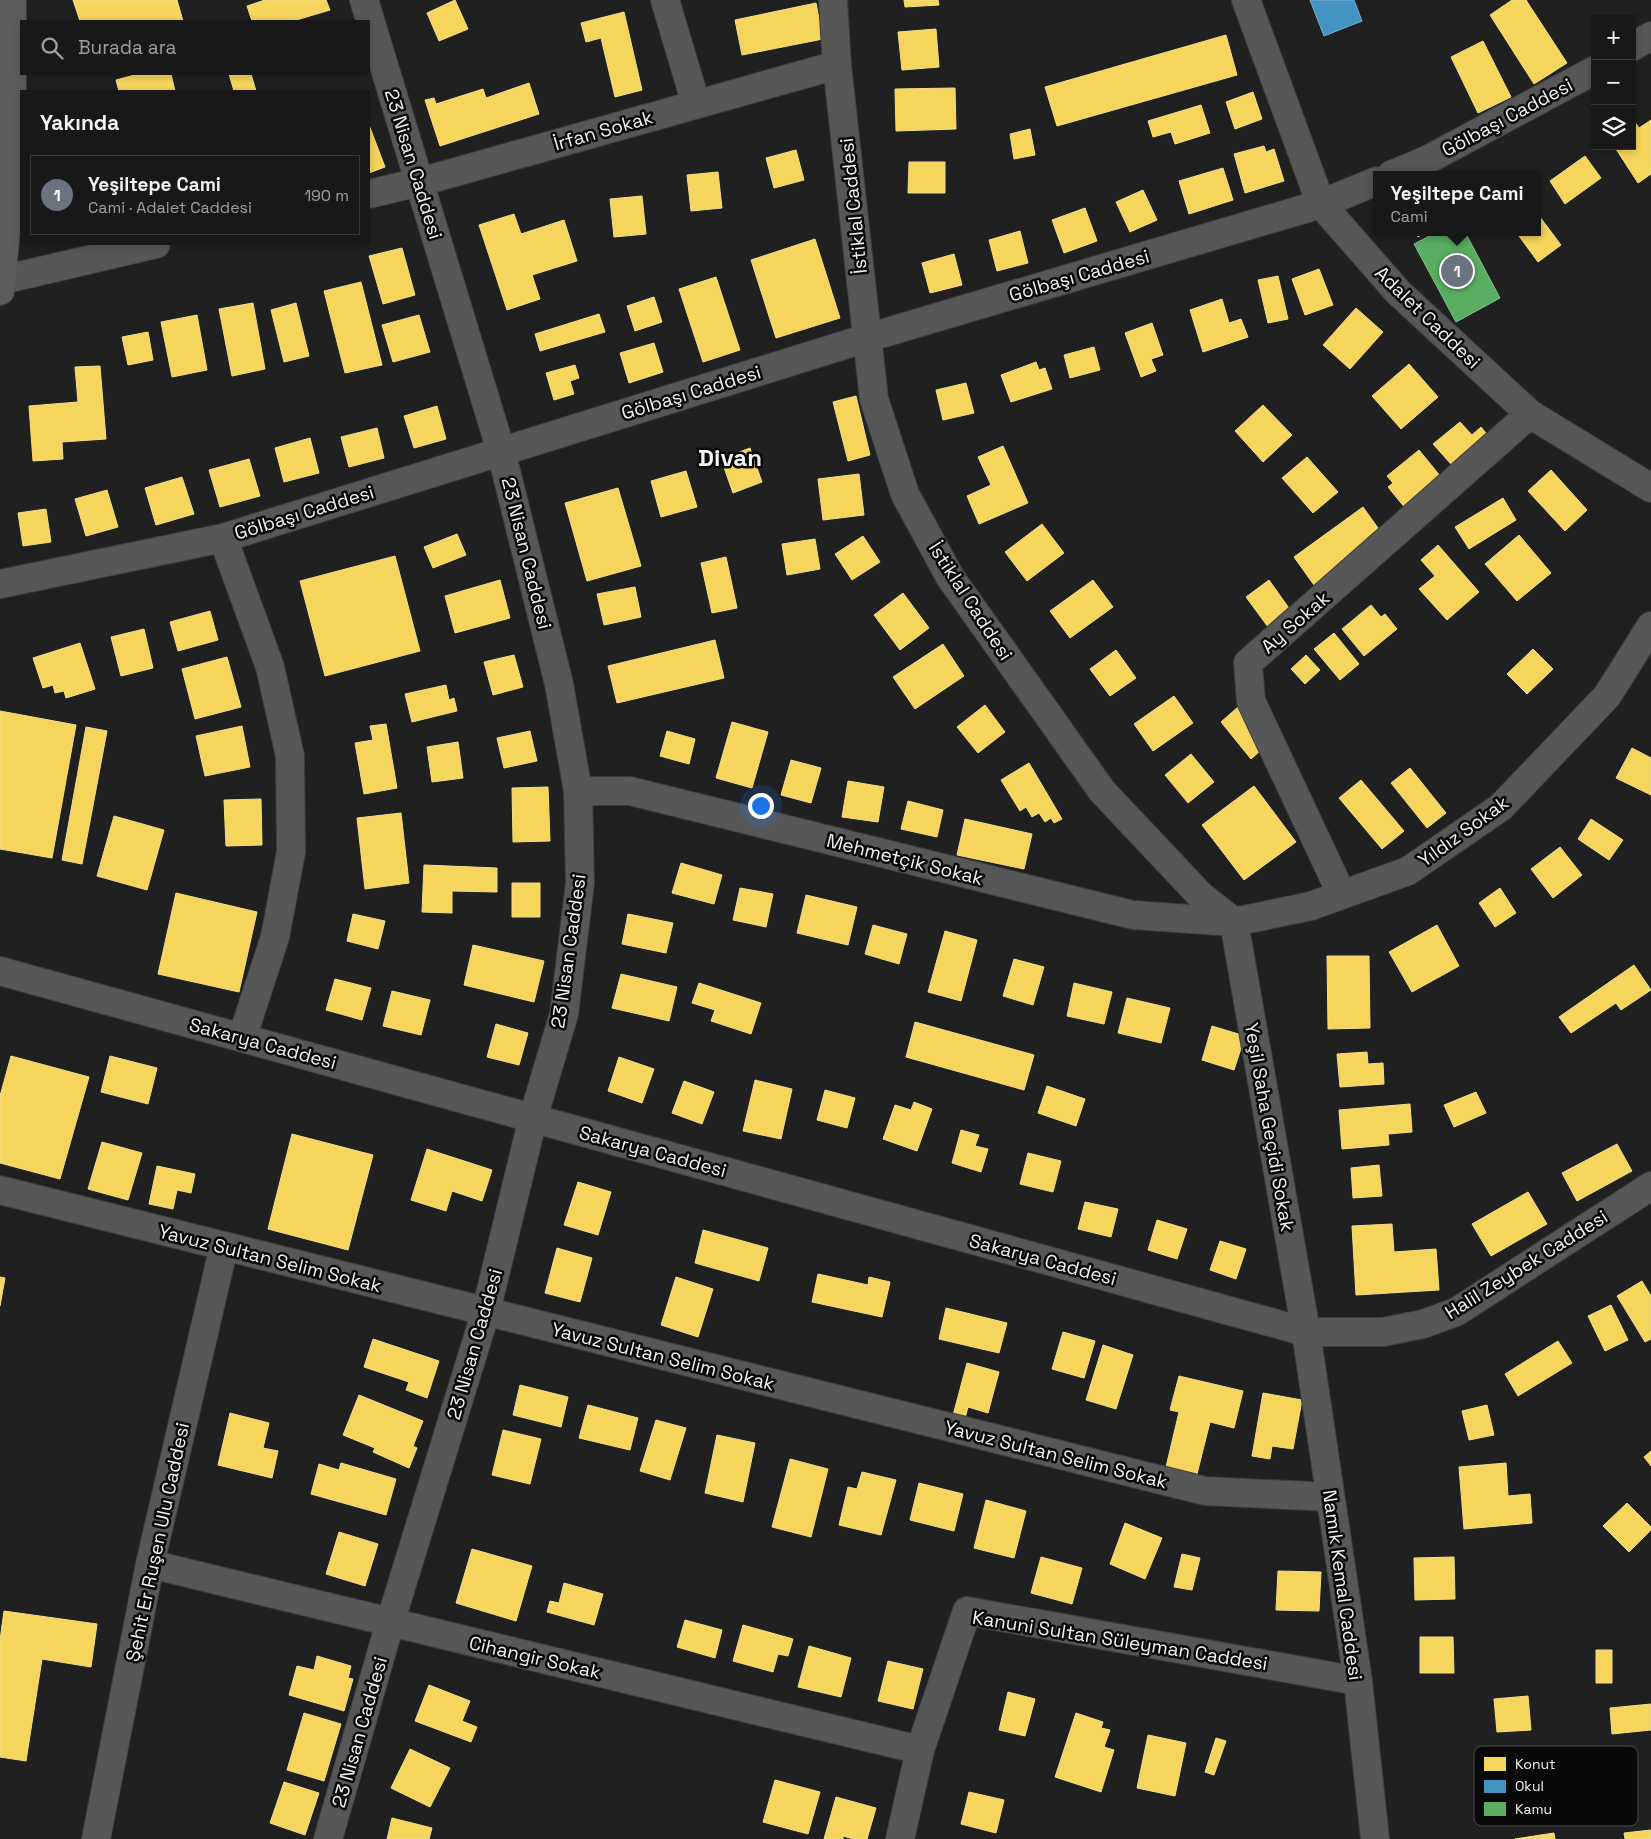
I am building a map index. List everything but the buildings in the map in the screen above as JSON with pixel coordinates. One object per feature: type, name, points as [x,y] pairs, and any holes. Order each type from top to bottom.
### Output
[{"type":"street","points":[[12,0],[1,285],[152,245]]},
{"type":"street","name":"23 Nisan Caddesi","points":[[328,1839],[390,1623],[486,1311],[533,1118],[564,1014],[580,883],[578,791],[559,684],[502,451],[364,0]]},
{"type":"street","points":[[665,0],[696,104]]},
{"type":"street","name":"İstiklal Caddesi","points":[[833,0],[837,65],[874,399],[905,494],[950,577],[1102,791],[1201,896],[1234,922]]},
{"type":"street","name":"Adalet Caddesi","points":[[1246,0],[1321,204],[1398,292],[1530,414],[1651,488]]},
{"type":"street","points":[[1636,45],[1651,36]]},
{"type":"street","name":"İrfan Sokak","points":[[370,194],[420,182],[837,65]]},
{"type":"street","name":"Gölbaşı Caddesi","points":[[1401,171],[1427,160],[1591,72]]},
{"type":"street","name":"Gölbaşı Caddesi","points":[[0,584],[223,538],[867,338],[1321,204],[1373,183]]},
{"type":"street","name":"Ay Sokak","points":[[1342,895],[1251,701],[1248,663],[1530,414]]},
{"type":"street","points":[[223,538],[270,667],[290,756],[291,852],[274,937],[242,1038]]},
{"type":"street","name":"Yıldız Sokak","points":[[1234,922],[1311,906],[1408,871],[1501,807],[1607,696],[1651,626]]},
{"type":"street","name":"Mehmetçik Sokak","points":[[578,791],[630,792],[1133,915],[1234,922]]},
{"type":"street","name":"Yeşil Saha Geçidi Sokak","points":[[1234,922],[1306,1332]]},
{"type":"street","name":"Sakarya Caddesi","points":[[0,971],[1306,1332]]},
{"type":"street","name":"Halil Zeybek Caddesi","points":[[1306,1332],[1383,1332],[1423,1324],[1456,1312],[1651,1186]]},
{"type":"street","name":"Yavuz Sultan Selim Sokak","points":[[0,1190],[1205,1491],[1330,1497]]},
{"type":"street","name":"Şehit Er Ruşen Ulu Caddesi","points":[[96,1839],[150,1564],[224,1246]]},
{"type":"street","name":"Namık Kemal Caddesi","points":[[1306,1332],[1358,1681],[1375,1839]]},
{"type":"street","name":"Cihangir Sokak","points":[[150,1564],[920,1750]]},
{"type":"street","name":"Kanuni Sultan Süleyman Caddesi","points":[[900,1839],[920,1750],[967,1611],[1358,1681]]},
{"type":"place","name":"Yeşiltepe Cami","points":[[1457,271]]},
{"type":"district","name":"Divan","points":[[730,458]]}]
